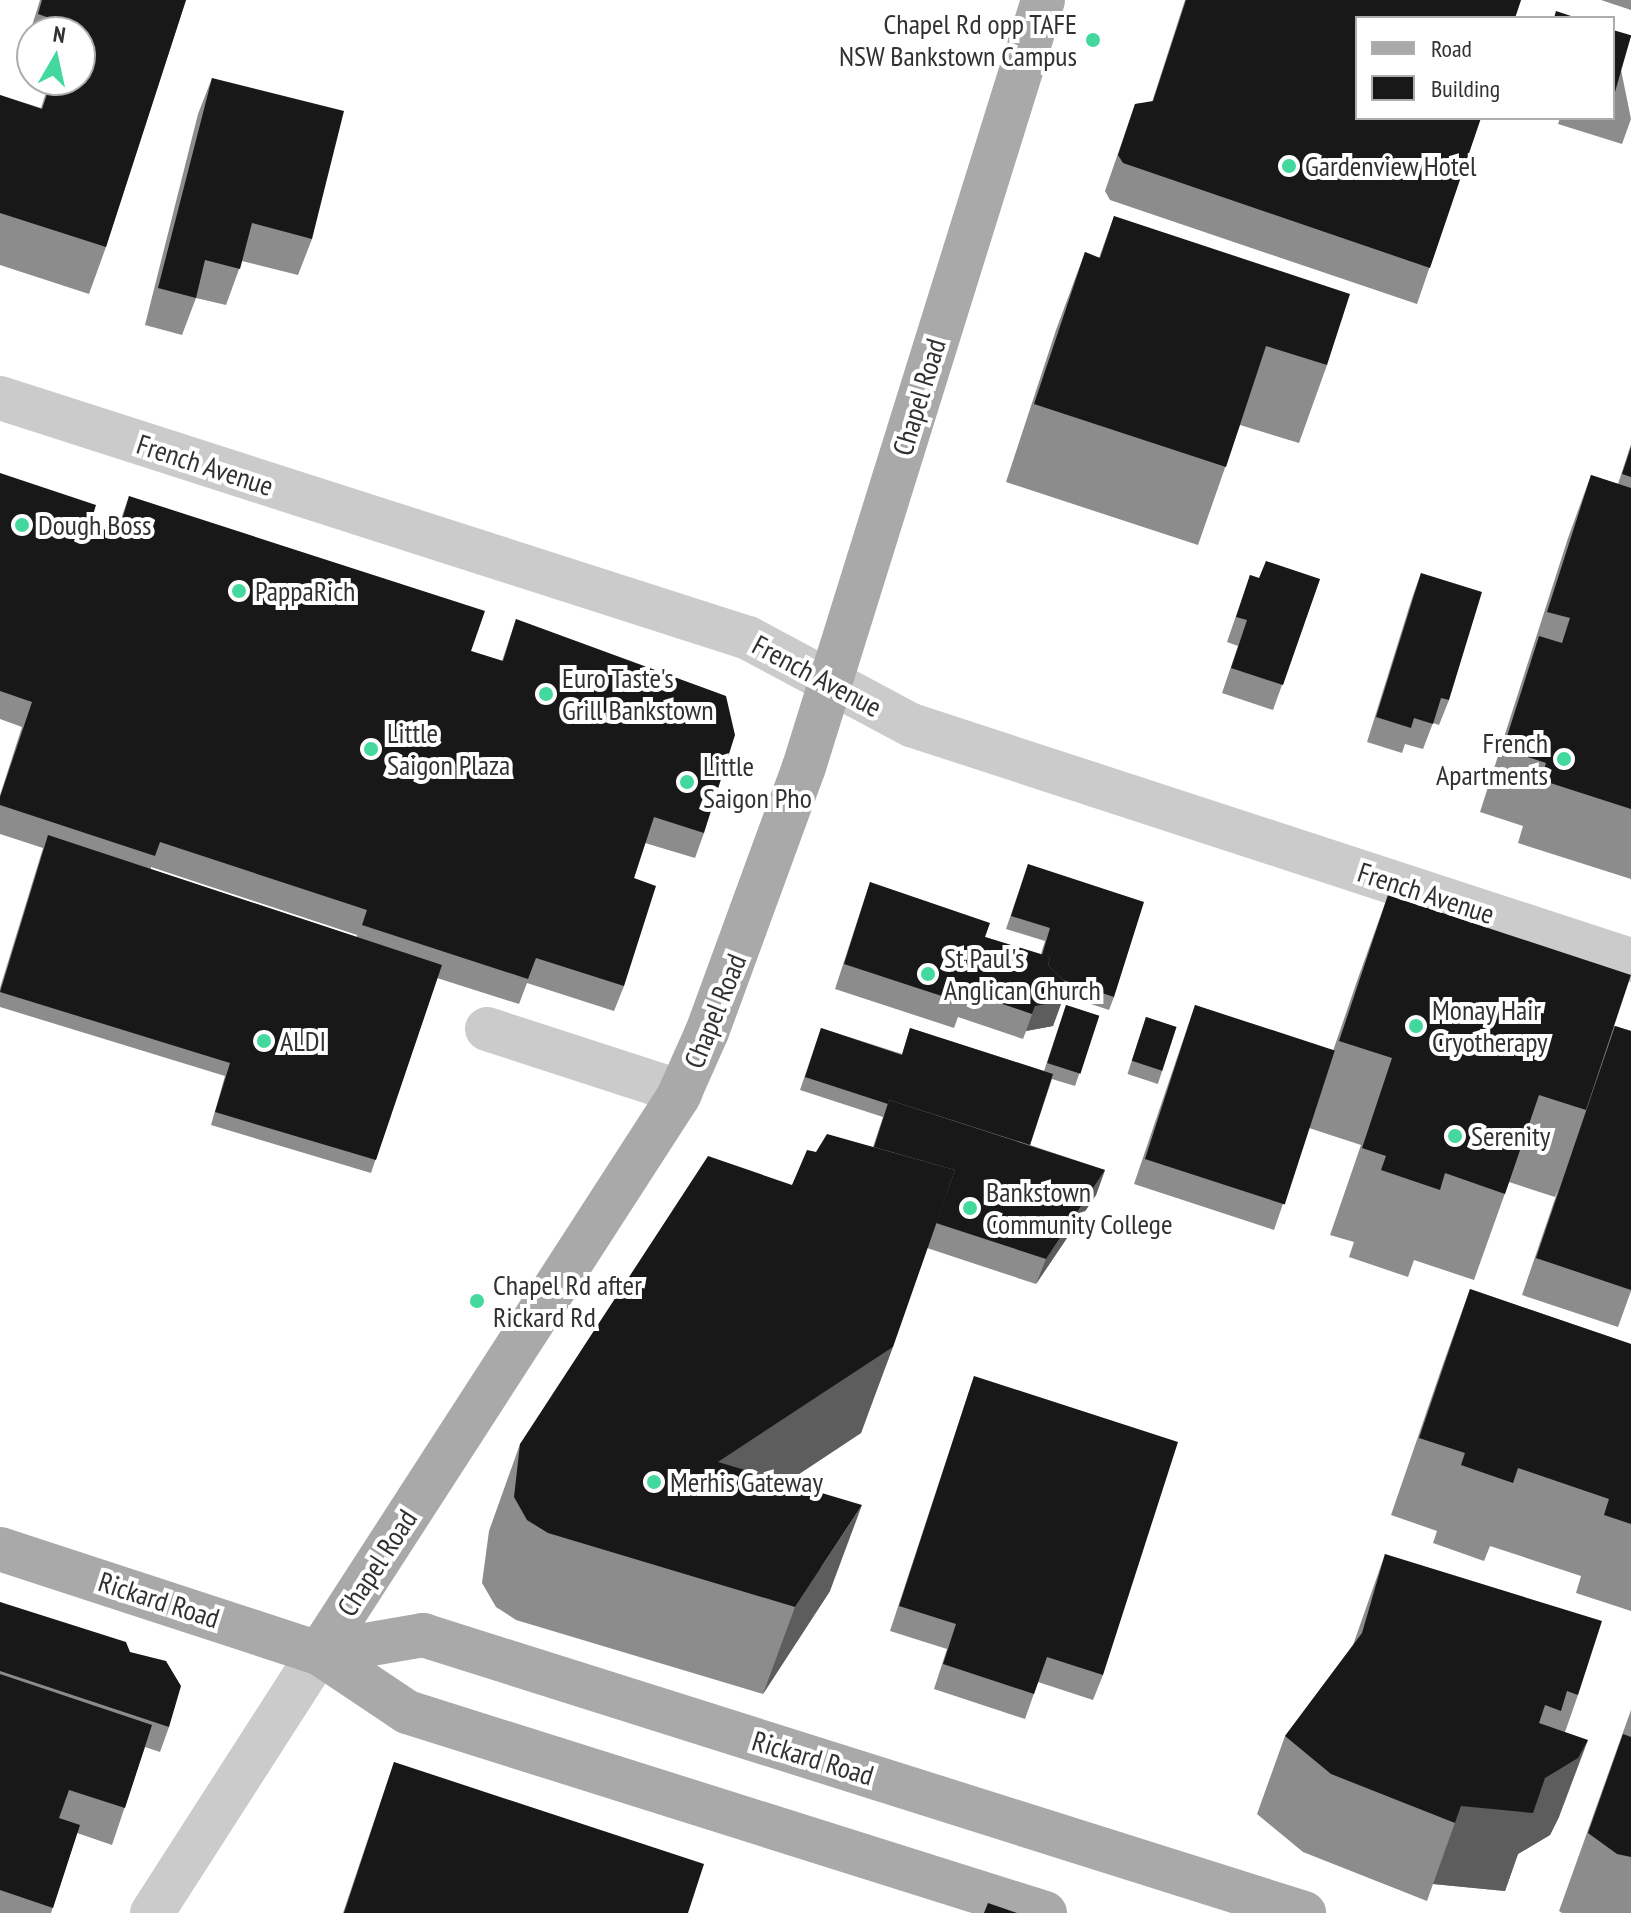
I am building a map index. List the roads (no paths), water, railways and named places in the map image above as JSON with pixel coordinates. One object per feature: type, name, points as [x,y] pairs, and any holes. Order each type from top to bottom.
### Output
[{"type":"main road","name":"Chapel Road","points":[[319,1653],[681,1092],[742,945],[1043,0]]},
{"type":"main road","name":"Rickard Road","points":[[0,1549],[319,1653],[407,1712],[1045,1913]]},
{"type":"main road","name":"Rickard Road","points":[[319,1653],[423,1635],[1304,1913]]},
{"type":"street","name":"French Avenue","points":[[0,398],[748,638],[911,725],[1631,960]]},
{"type":"street","points":[[487,1029],[681,1092]]},
{"type":"street","name":"Chapel Road","points":[[152,1913],[319,1653]]},
{"type":"place","name":"Chapel Rd opp TAFE NSW Bankstown Campus","points":[[1093,40]]},
{"type":"place","name":"Gardenview Hotel","points":[[1289,166]]},
{"type":"place","name":"Dough Boss","points":[[22,525]]},
{"type":"place","name":"PappaRich","points":[[239,591]]},
{"type":"place","name":"Euro Taste's Grill Bankstown","points":[[546,694]]},
{"type":"place","name":"Little Saigon Plaza","points":[[371,749]]},
{"type":"place","name":"French Apartments","points":[[1564,759]]},
{"type":"place","name":"Little Saigon Pho","points":[[687,782]]},
{"type":"place","name":"St Paul's Anglican Church","points":[[928,974]]},
{"type":"place","name":"Monay Hair Cryotherapy","points":[[1416,1026]]},
{"type":"place","name":"ALDI","points":[[264,1041]]},
{"type":"place","name":"Serenity","points":[[1455,1136]]},
{"type":"place","name":"Bankstown Community College","points":[[970,1208]]},
{"type":"place","name":"Chapel Rd after Rickard Rd","points":[[477,1301]]},
{"type":"place","name":"Merhis Gateway","points":[[654,1482]]}]
